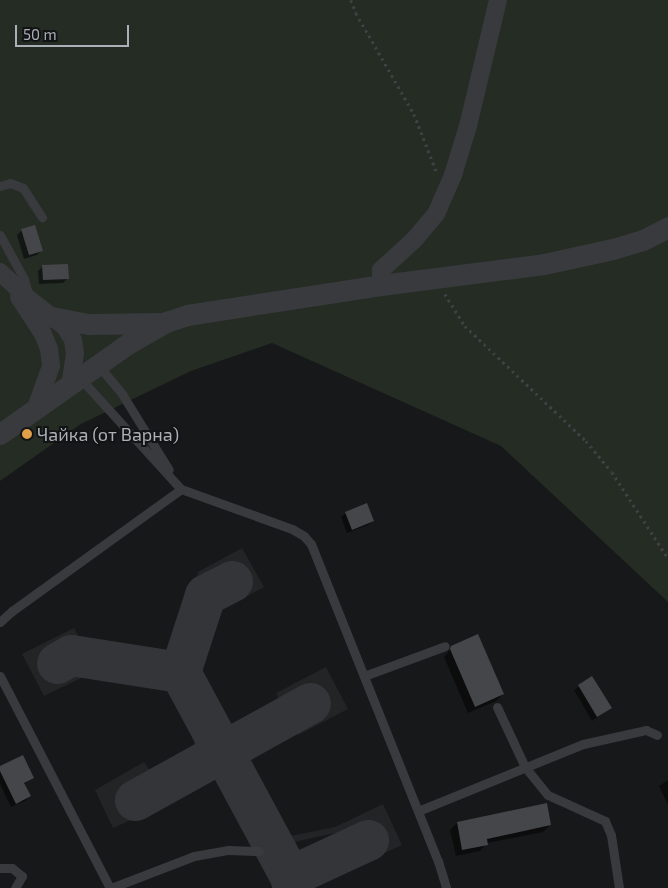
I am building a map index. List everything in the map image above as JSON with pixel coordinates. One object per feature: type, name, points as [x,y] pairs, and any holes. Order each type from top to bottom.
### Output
[{"type":"street","points":[[381,285],[381,270],[414,240],[431,220],[436,214],[445,194],[468,126],[498,0]]},
{"type":"street","points":[[52,317],[89,324],[123,325],[166,322],[212,310],[381,285],[544,264],[613,249],[643,240],[668,227]]},
{"type":"street","points":[[5,277],[29,299],[65,327],[73,340],[75,374]]},
{"type":"street","points":[[5,277],[43,334],[49,349],[51,366],[36,408]]},
{"type":"street","points":[[0,434],[36,408],[75,374],[98,364],[129,343],[166,322]]},
{"type":"street","points":[[49,349],[62,359],[75,374]]},
{"type":"lane","points":[[0,186],[10,183],[23,188],[42,217]]},
{"type":"lane","points":[[0,235],[24,279],[29,299]]},
{"type":"lane","points":[[98,364],[122,394],[181,489]]},
{"type":"lane","points":[[75,374],[181,489],[292,529],[304,536],[311,544],[438,861],[446,888]]},
{"type":"lane","points":[[0,622],[12,610],[181,489]]},
{"type":"lane","points":[[364,676],[445,646]]},
{"type":"lane","points":[[0,676],[111,888],[194,856],[228,850],[259,851]]},
{"type":"lane","points":[[497,706],[525,767],[548,795],[605,821],[611,835],[619,888]]},
{"type":"lane","points":[[418,811],[584,744],[621,734],[646,730],[657,734]]},
{"type":"lane","points":[[0,868],[12,868],[22,876],[15,888]]},
{"type":"path","points":[[351,0],[356,13],[414,114],[445,194]]},
{"type":"path","points":[[440,277],[446,296],[465,326],[586,441],[612,472],[668,558]]},
{"type":"shaded area","points":[[0,0],[668,0],[668,602],[501,446],[272,343],[191,371],[81,424],[0,481]]},
{"type":"shaded area","points":[[242,548],[264,587],[209,617],[193,665],[227,722],[237,729],[282,706],[276,693],[326,667],[348,709],[298,735],[290,721],[251,743],[246,770],[281,838],[335,827],[383,804],[402,845],[354,867],[349,858],[317,874],[309,888],[279,888],[253,840],[225,780],[202,772],[166,793],[160,807],[113,828],[95,790],[144,762],[151,772],[193,749],[196,731],[167,680],[102,668],[44,696],[22,654],[74,628],[80,639],[158,659],[180,647],[198,572]],"holes":[[[335,833],[340,840],[305,857],[290,853],[285,844]]]},
{"type":"building","points":[[35,225],[43,251],[29,255],[21,229]]},
{"type":"building","points":[[68,264],[69,279],[43,280],[42,265]]},
{"type":"building","points":[[367,503],[374,521],[352,530],[345,512]]},
{"type":"building","points":[[478,634],[504,694],[475,707],[450,649],[451,646]]},
{"type":"building","points":[[592,676],[612,708],[597,717],[578,685]]},
{"type":"building","points":[[23,755],[34,778],[24,783],[31,796],[16,804],[0,771],[0,766]]},
{"type":"building","points":[[547,803],[551,825],[487,839],[488,845],[462,850],[457,822]]},
{"type":"taxiway","points":[[232,581],[205,595],[180,672],[290,876],[293,888]]},
{"type":"taxiway","points":[[57,663],[71,655],[180,672]]},
{"type":"taxiway","points":[[135,800],[310,703]]},
{"type":"taxiway","points":[[290,876],[368,840]]},
{"type":"place","name":"Чайка (от Варна)","points":[[27,434]]}]
